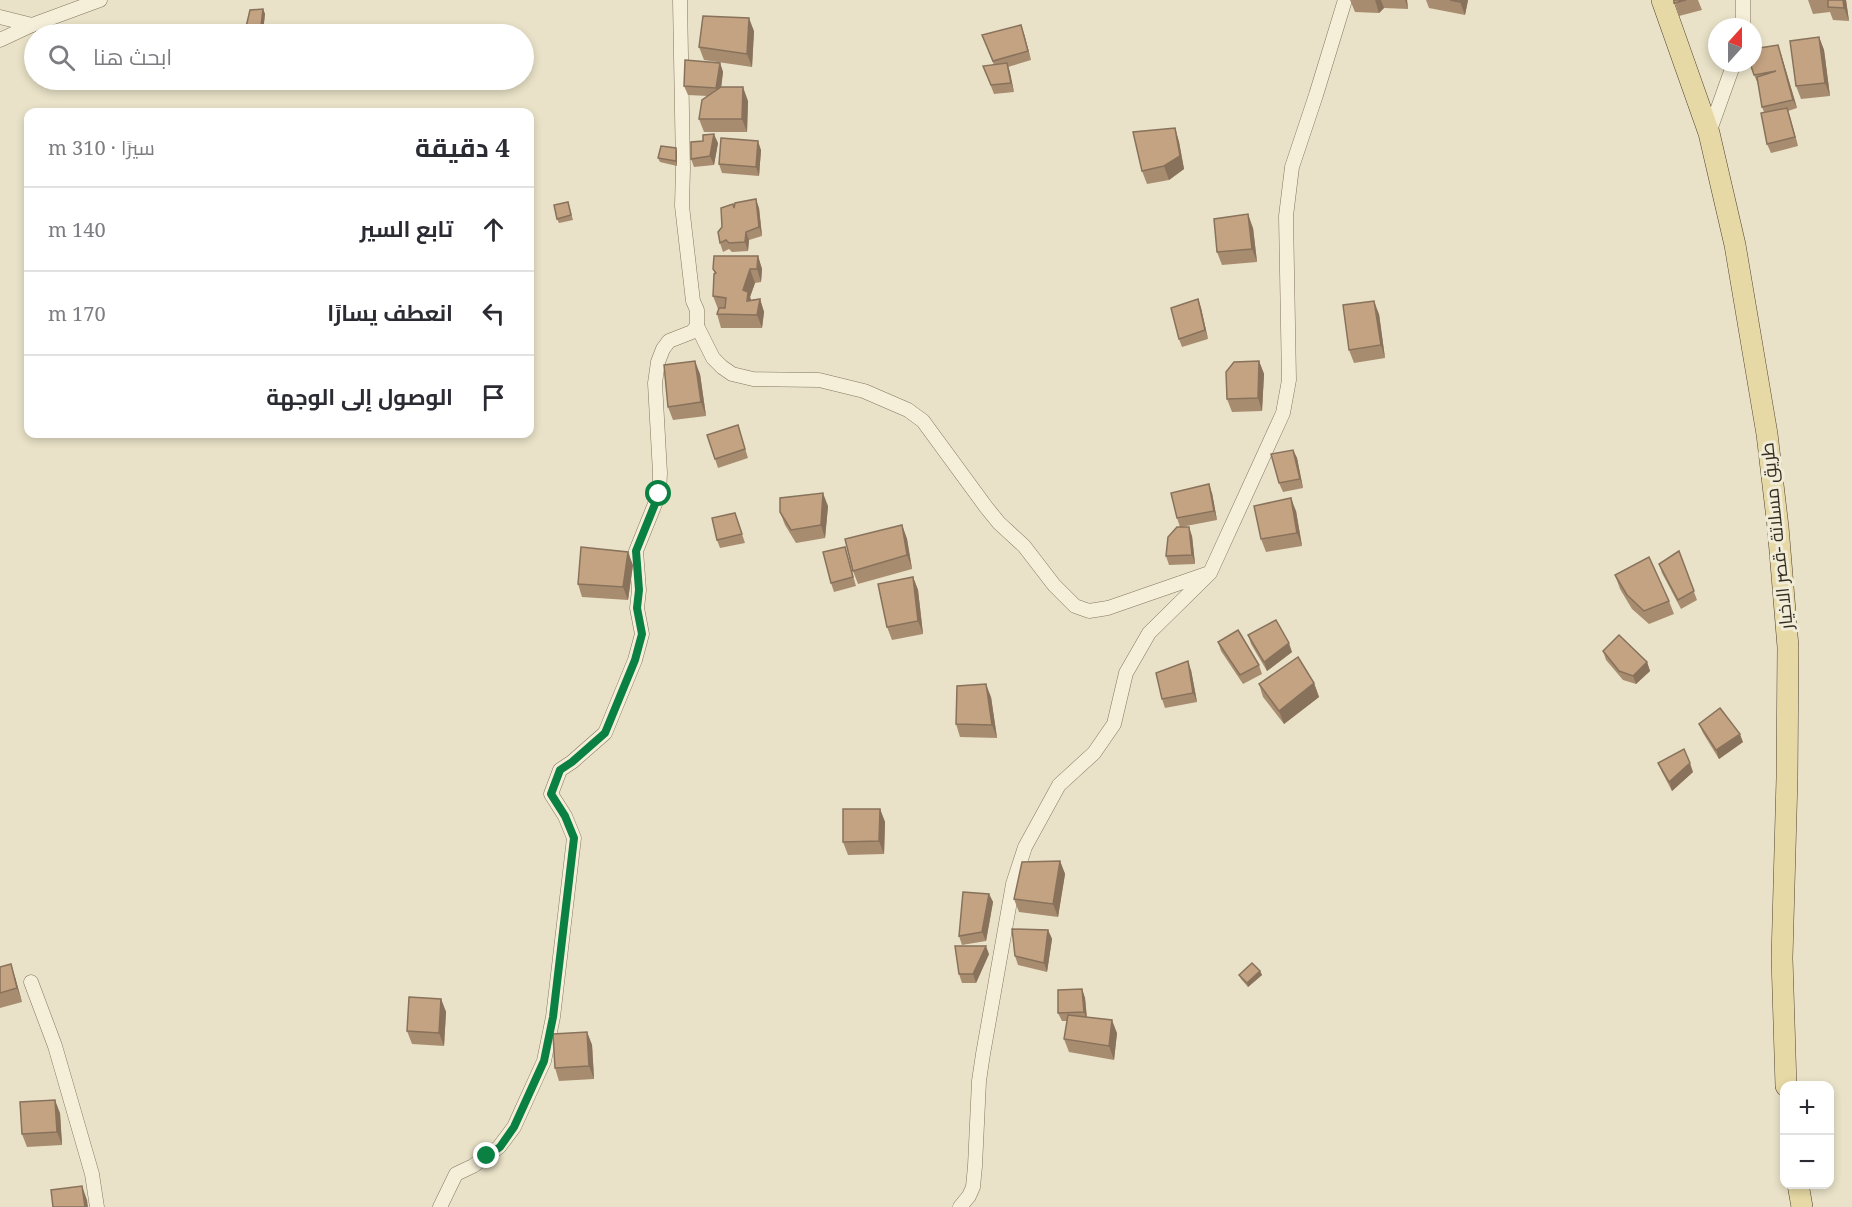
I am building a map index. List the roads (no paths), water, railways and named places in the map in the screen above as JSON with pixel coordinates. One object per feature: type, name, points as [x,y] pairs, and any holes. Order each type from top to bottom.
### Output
[{"type":"main road","name":"طريق مسلاتة -قصر الاخيار","points":[[1662,0],[1710,133],[1735,244],[1767,434],[1778,527],[1788,647],[1782,958],[1786,1081]]},
{"type":"main road","points":[[1799,1189],[1802,1207]]},
{"type":"street","points":[[35,24],[100,0]]},
{"type":"street","points":[[680,0],[682,206],[693,301],[697,310],[697,326],[713,358],[732,374],[753,378],[819,380],[864,391],[894,403],[923,421],[992,515],[1024,546],[1054,585],[1075,606],[1089,611],[1108,608],[1210,573]]},
{"type":"street","points":[[960,1207],[973,1187],[979,1081],[983,1054],[1012,884],[1025,847],[1059,785],[1094,753],[1114,724],[1126,673],[1149,633],[1210,573],[1283,412],[1289,380],[1286,216],[1292,167],[1345,0]]},
{"type":"street","points":[[1743,0],[1743,18]]},
{"type":"street","points":[[0,16],[28,24]]},
{"type":"street","points":[[0,40],[24,29]]},
{"type":"street","points":[[1710,133],[1731,72]]},
{"type":"street","points":[[440,1207],[456,1174],[473,1166],[500,1147],[514,1127],[544,1061],[553,1017],[574,844],[574,838],[565,816],[551,794],[560,770],[605,733],[635,660],[642,634],[637,608],[639,590],[636,551],[659,494],[656,383],[658,362],[669,341],[692,332],[697,326]]},
{"type":"street","points":[[31,982],[55,1046],[92,1174],[97,1207]]}]
